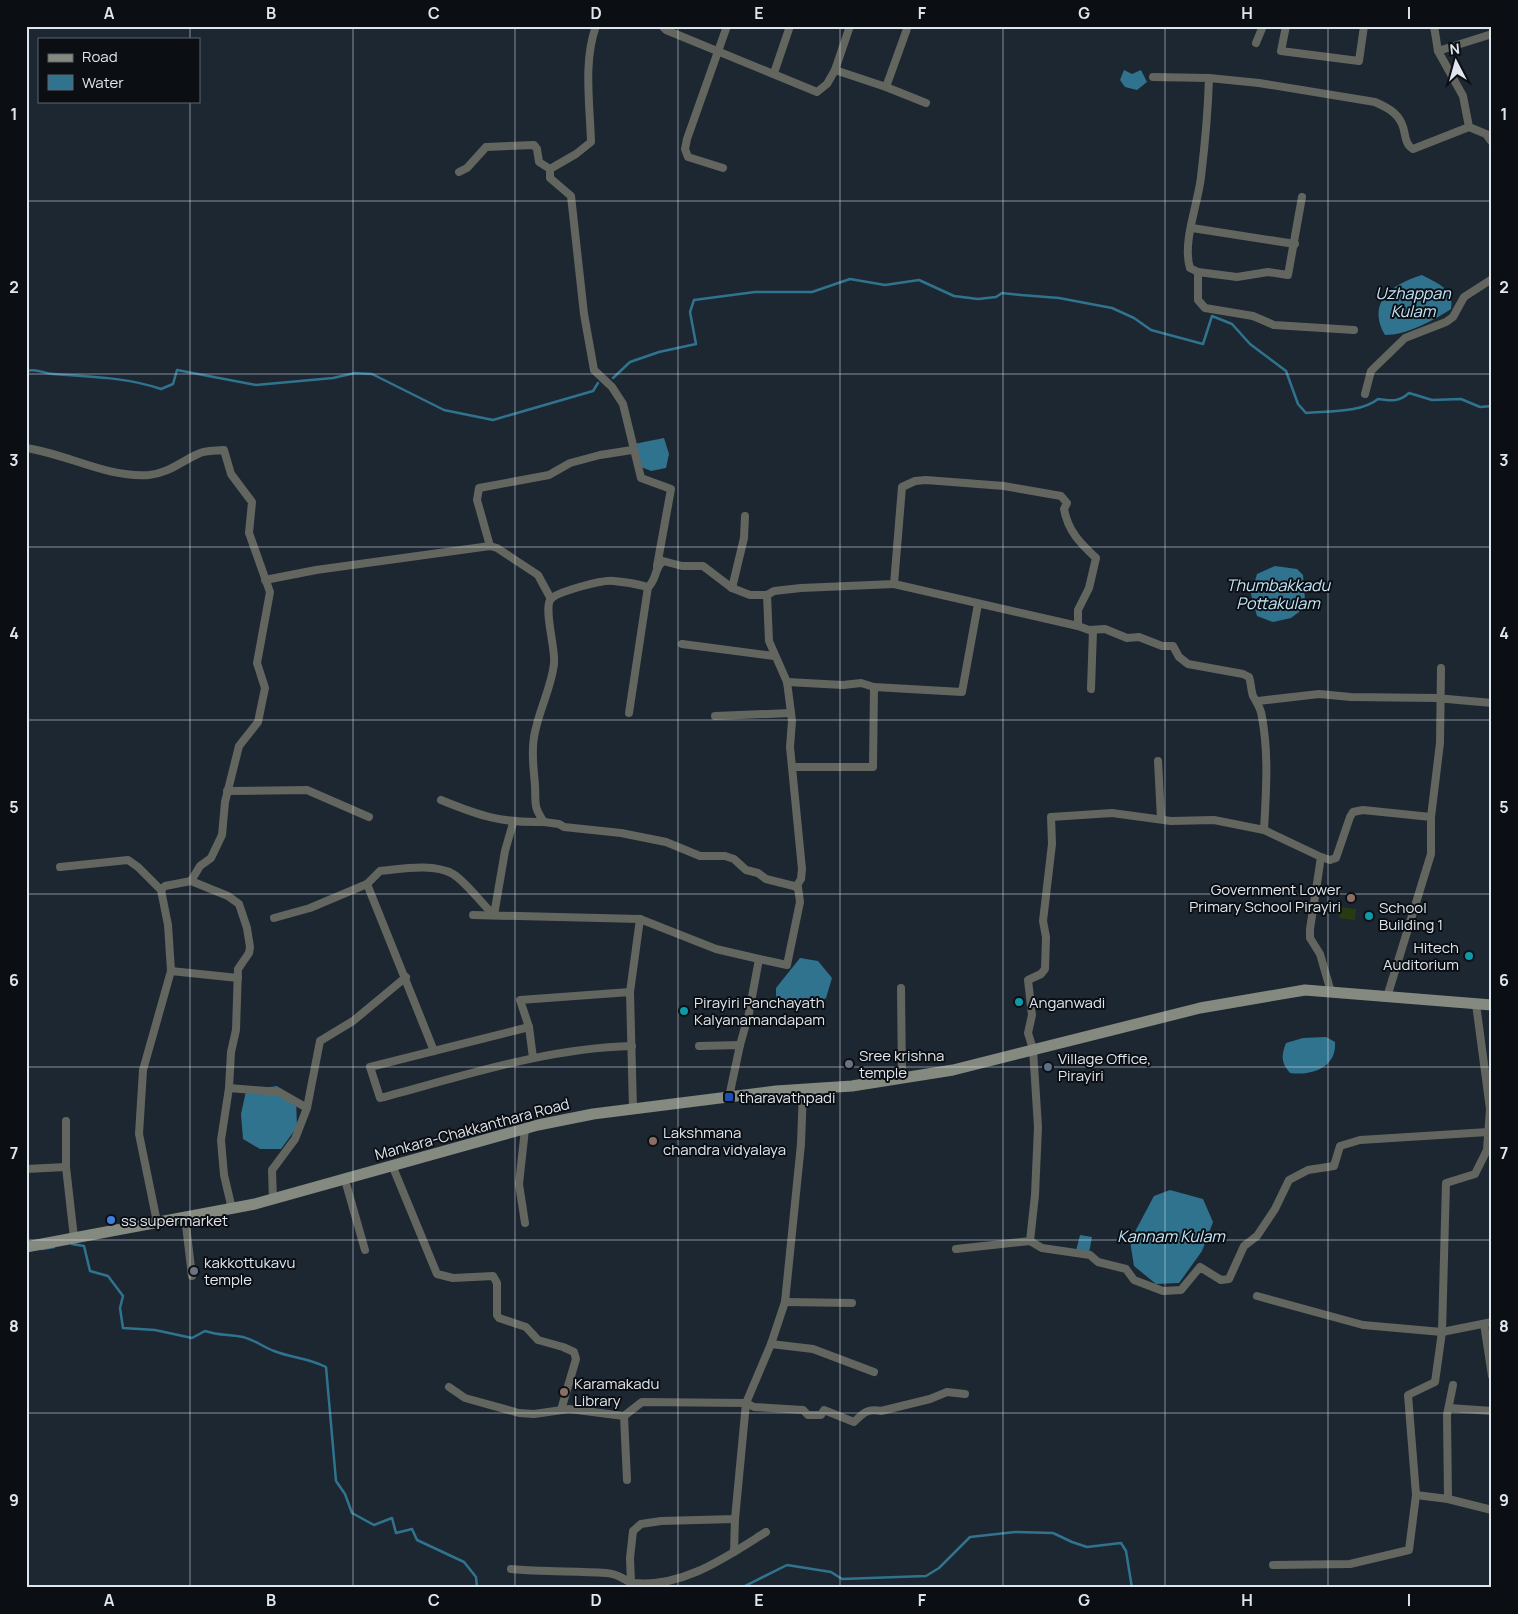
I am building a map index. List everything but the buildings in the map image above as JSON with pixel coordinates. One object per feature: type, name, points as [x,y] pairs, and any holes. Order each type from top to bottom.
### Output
[{"type":"main road","name":"Mankara-Chakkanthara Road","points":[[26,1247],[273,1200],[526,1128],[593,1114],[803,1089],[852,1086],[954,1070],[1200,1008],[1305,990],[1492,1005]]},
{"type":"street","points":[[550,169],[576,154],[591,142],[589,70],[591,40],[596,26]]},
{"type":"street","points":[[662,26],[666,30],[817,92],[827,84],[835,70],[850,26]]},
{"type":"street","points":[[723,168],[688,157],[685,149],[686,139],[727,26]]},
{"type":"street","points":[[774,73],[790,26]]},
{"type":"street","points":[[886,87],[908,26]]},
{"type":"street","points":[[1256,43],[1262,26]]},
{"type":"street","points":[[1286,26],[1281,51],[1359,61],[1364,26]]},
{"type":"street","points":[[1434,26],[1438,51],[1463,96],[1469,126]]},
{"type":"street","points":[[1438,51],[1492,34]]},
{"type":"street","points":[[835,70],[926,103]]},
{"type":"street","points":[[1154,77],[1209,78],[1259,83],[1375,102],[1392,110],[1402,124],[1408,145],[1414,149],[1469,126],[1486,134],[1492,142]]},
{"type":"street","points":[[1209,78],[1209,117],[1186,256],[1190,268],[1198,272],[1238,277],[1268,272],[1288,275],[1302,197]]},
{"type":"street","points":[[459,172],[467,168],[486,148],[518,145],[534,145],[537,149],[539,162],[550,169]]},
{"type":"street","points":[[550,169],[550,178],[571,196],[584,314],[594,370],[612,386],[623,404],[632,450],[641,478],[671,488],[657,566],[652,584],[648,586],[629,712]]},
{"type":"street","points":[[1192,228],[1295,244]]},
{"type":"street","points":[[1198,272],[1198,300],[1205,308],[1253,316],[1274,325],[1354,330]]},
{"type":"street","points":[[1365,394],[1371,371],[1405,338],[1446,322],[1453,317],[1464,297],[1492,279]]},
{"type":"street","points":[[26,448],[47,451],[98,469],[148,475],[168,471],[199,453],[224,450],[231,474],[252,502],[249,533],[270,592],[257,663],[265,688],[258,722],[239,746],[227,791],[222,835],[210,858],[200,866],[191,881]]},
{"type":"street","points":[[490,546],[477,500],[479,488],[549,475],[570,463],[600,455],[632,450]]},
{"type":"street","points":[[894,584],[902,487],[915,481],[951,481],[1004,486],[1061,496],[1067,503],[1064,509],[1065,517],[1073,536],[1096,558],[1089,588],[1078,610],[1078,626]]},
{"type":"street","points":[[732,588],[744,538],[745,516]]},
{"type":"street","points":[[265,580],[316,570],[490,546],[497,548],[538,575],[551,599]]},
{"type":"street","points":[[657,566],[663,561],[682,566],[703,566],[732,588],[750,595],[767,595],[774,591],[801,588],[894,584],[1093,630],[1105,629],[1126,638],[1139,637],[1162,646],[1173,646],[1179,657],[1188,664],[1250,677],[1253,696],[1258,700],[1264,724],[1267,763],[1264,830]]},
{"type":"street","points":[[544,822],[536,810],[534,802],[536,794],[533,753],[535,733],[545,695],[552,680],[554,665],[554,651],[549,634],[548,606],[551,599],[560,592],[608,581],[648,586]]},
{"type":"street","points":[[767,595],[769,641],[787,682],[791,713],[790,748],[794,767],[802,869],[801,879],[796,887]]},
{"type":"street","points":[[787,682],[843,685],[862,683],[874,687],[962,692],[978,604]]},
{"type":"street","points":[[1091,690],[1093,630]]},
{"type":"street","points":[[682,644],[774,656]]},
{"type":"street","points":[[1388,997],[1431,854],[1431,817],[1440,743],[1441,668]]},
{"type":"street","points":[[794,767],[874,767],[874,687]]},
{"type":"street","points":[[1258,700],[1319,694],[1442,699],[1492,704]]},
{"type":"street","points":[[715,716],[791,713]]},
{"type":"street","points":[[1158,761],[1161,819]]},
{"type":"street","points":[[227,791],[307,790],[369,817]]},
{"type":"street","points":[[441,800],[478,815],[513,823],[544,822],[559,824],[572,829],[609,831],[666,842],[700,856],[725,856],[734,859],[746,870],[758,873],[766,879],[796,887],[800,893],[800,902],[787,965],[716,949],[640,920],[473,915]]},
{"type":"street","points":[[1030,1241],[1035,1195],[1038,1127],[1034,1049],[1028,1032],[1032,1016],[1028,980],[1045,970],[1046,937],[1043,921],[1052,844],[1051,817],[1112,813],[1138,818],[1200,822],[1214,820],[1264,830],[1330,860],[1336,858],[1353,812],[1363,810],[1431,817]]},
{"type":"street","points":[[494,916],[505,851],[513,823]]},
{"type":"street","points":[[1322,857],[1310,938],[1320,954],[1331,992]]},
{"type":"street","points":[[60,867],[128,860],[138,867],[161,890],[168,925],[171,971],[143,1070],[139,1134],[157,1222]]},
{"type":"street","points":[[274,918],[310,908],[367,884],[380,871],[410,868],[444,870],[455,875],[494,916]]},
{"type":"street","points":[[161,890],[165,886],[191,881],[228,896],[238,904],[247,928],[250,947],[249,953],[238,969],[236,1030],[231,1052],[229,1088],[221,1153],[232,1208]]},
{"type":"street","points":[[367,884],[406,977],[434,1051]]},
{"type":"street","points":[[633,1109],[630,992],[640,920]]},
{"type":"street","points":[[729,1097],[749,1013],[759,959]]},
{"type":"street","points":[[171,971],[238,978]]},
{"type":"street","points":[[273,1200],[272,1170],[295,1139],[307,1108],[320,1041],[353,1021],[406,977]]},
{"type":"street","points":[[901,988],[902,1078]]},
{"type":"street","points":[[534,1058],[529,1027],[520,1000],[630,992]]},
{"type":"street","points":[[1273,1565],[1350,1564],[1408,1550],[1416,1495],[1408,1395],[1435,1382],[1442,1332],[1446,1183],[1475,1174],[1487,1150],[1490,1109],[1476,1004]]},
{"type":"street","points":[[529,1027],[370,1067],[380,1098],[534,1058],[591,1047],[632,1046]]},
{"type":"street","points":[[699,1046],[740,1045]]},
{"type":"street","points":[[229,1088],[278,1092],[307,1108]]},
{"type":"street","points":[[734,1552],[735,1519],[746,1403],[771,1344],[785,1302],[801,1144],[803,1089]]},
{"type":"street","points":[[66,1121],[66,1167],[74,1238]]},
{"type":"street","points":[[524,1224],[520,1184],[526,1128]]},
{"type":"street","points":[[956,1249],[1030,1241],[1042,1248],[1090,1255],[1098,1262],[1126,1269],[1134,1280],[1163,1291],[1181,1290],[1200,1267],[1221,1280],[1230,1279],[1244,1246],[1257,1236],[1275,1208],[1289,1180],[1308,1170],[1334,1166],[1340,1146],[1360,1140],[1488,1132]]},
{"type":"street","points":[[392,1165],[438,1274],[453,1278],[493,1276],[497,1283],[496,1315],[499,1318],[526,1327],[538,1340],[574,1352],[576,1359],[561,1410]]},
{"type":"street","points":[[26,1169],[66,1167]]},
{"type":"street","points":[[345,1180],[365,1250]]},
{"type":"street","points":[[185,1217],[192,1276]]},
{"type":"street","points":[[1257,1296],[1363,1325],[1442,1332],[1488,1323],[1492,1376]]},
{"type":"street","points":[[785,1302],[852,1302]]},
{"type":"street","points":[[771,1344],[814,1349],[874,1372]]},
{"type":"street","points":[[1448,1499],[1449,1408],[1453,1385]]},
{"type":"street","points":[[449,1387],[465,1398],[520,1414],[569,1409],[624,1416],[642,1402],[746,1403],[754,1406],[803,1410],[808,1415],[820,1415],[824,1410],[854,1422],[864,1412],[890,1409],[930,1399],[947,1392],[964,1394]]},
{"type":"street","points":[[1449,1408],[1492,1411]]},
{"type":"street","points":[[624,1416],[627,1480]]},
{"type":"street","points":[[1416,1495],[1448,1499],[1492,1510]]},
{"type":"street","points":[[631,1582],[630,1558],[633,1532],[640,1524],[661,1521],[735,1519]]},
{"type":"street","points":[[511,1569],[542,1572],[618,1574],[631,1582],[656,1583],[694,1574],[766,1532]]},
{"type":"green space","points":[[1340,907],[1356,909],[1355,920],[1339,918]]},
{"type":"water","points":[[1124,70],[1132,74],[1141,70],[1147,82],[1137,90],[1125,87],[1120,80]]},
{"type":"water","name":"Uzhappan Kulam","points":[[1422,275],[1439,284],[1448,292],[1452,302],[1451,309],[1419,327],[1402,333],[1385,335],[1380,323],[1381,303],[1401,283]]},
{"type":"water","points":[[664,438],[669,454],[666,468],[651,471],[641,467],[634,444]]},
{"type":"water","name":"Thumbakkadu Pottakulam","points":[[1275,566],[1297,569],[1303,575],[1305,600],[1299,612],[1291,618],[1273,622],[1257,616],[1251,594],[1257,574]]},
{"type":"water","points":[[800,958],[818,961],[832,978],[826,998],[809,1006],[776,1001],[776,988]]},
{"type":"water","points":[[1326,1037],[1335,1042],[1335,1051],[1327,1064],[1306,1073],[1290,1073],[1283,1059],[1286,1043],[1303,1038]]},
{"type":"water","points":[[277,1086],[296,1099],[297,1127],[281,1149],[260,1149],[243,1139],[241,1114],[246,1091]]},
{"type":"water","name":"Kannam Kulam","points":[[1170,1190],[1203,1199],[1213,1222],[1202,1251],[1179,1283],[1156,1284],[1134,1266],[1130,1241],[1154,1196]]},
{"type":"water","name":"Kannam Kulam","points":[[1080,1235],[1092,1237],[1089,1253],[1076,1251]]},
{"type":"waterway","points":[[613,378],[630,362],[659,352],[696,344],[690,312],[694,300],[755,292],[812,292],[850,279],[885,285],[919,280],[954,296],[978,299],[996,297],[1002,293],[1059,298],[1112,308],[1134,318],[1151,330],[1203,344],[1212,316],[1232,324],[1250,344],[1286,371],[1298,404],[1306,413],[1353,409],[1371,404],[1378,399],[1398,399],[1409,393],[1432,400],[1461,399],[1480,407],[1492,406]]},
{"type":"waterway","points":[[26,371],[33,370],[53,374],[121,380],[161,389],[173,384],[177,370],[256,385],[333,378],[355,373],[372,374],[444,410],[493,420],[593,391],[598,383]]},
{"type":"waterway","points":[[72,1244],[84,1246],[90,1271],[108,1276],[123,1296],[120,1308],[123,1328],[155,1330],[192,1338],[205,1331],[243,1337],[274,1351],[326,1367],[336,1481],[345,1494],[352,1513],[374,1525],[392,1518],[396,1533],[412,1529],[417,1540],[464,1562],[476,1577],[477,1588]]},
{"type":"waterway","points":[[42,1249],[54,1247]]},
{"type":"waterway","points":[[741,1588],[787,1565],[831,1572],[842,1579],[926,1576],[939,1568],[970,1537],[1015,1532],[1053,1533],[1087,1547],[1121,1543],[1126,1551],[1132,1588]]},
{"type":"place","name":"Government Lower Primary School Pirayiri","points":[[1351,898]]},
{"type":"place","name":"School Building 1","points":[[1369,916]]},
{"type":"place","name":"Hitech Auditorium","points":[[1469,956]]},
{"type":"place","name":"Anganwadi","points":[[1019,1002]]},
{"type":"place","name":"Pirayiri Panchayath Kalyanamandapam","points":[[684,1011]]},
{"type":"place","name":"Sree krishna temple","points":[[849,1064]]},
{"type":"place","name":"Village Office, Pirayiri","points":[[1048,1067]]},
{"type":"place","name":"tharavathpadi","points":[[729,1097]]},
{"type":"place","name":"Lakshmana chandra vidyalaya","points":[[653,1141]]},
{"type":"place","name":"ss supermarket","points":[[111,1220]]},
{"type":"place","name":"kakkottukavu temple","points":[[194,1271]]},
{"type":"place","name":"Karamakadu Library","points":[[564,1392]]}]
